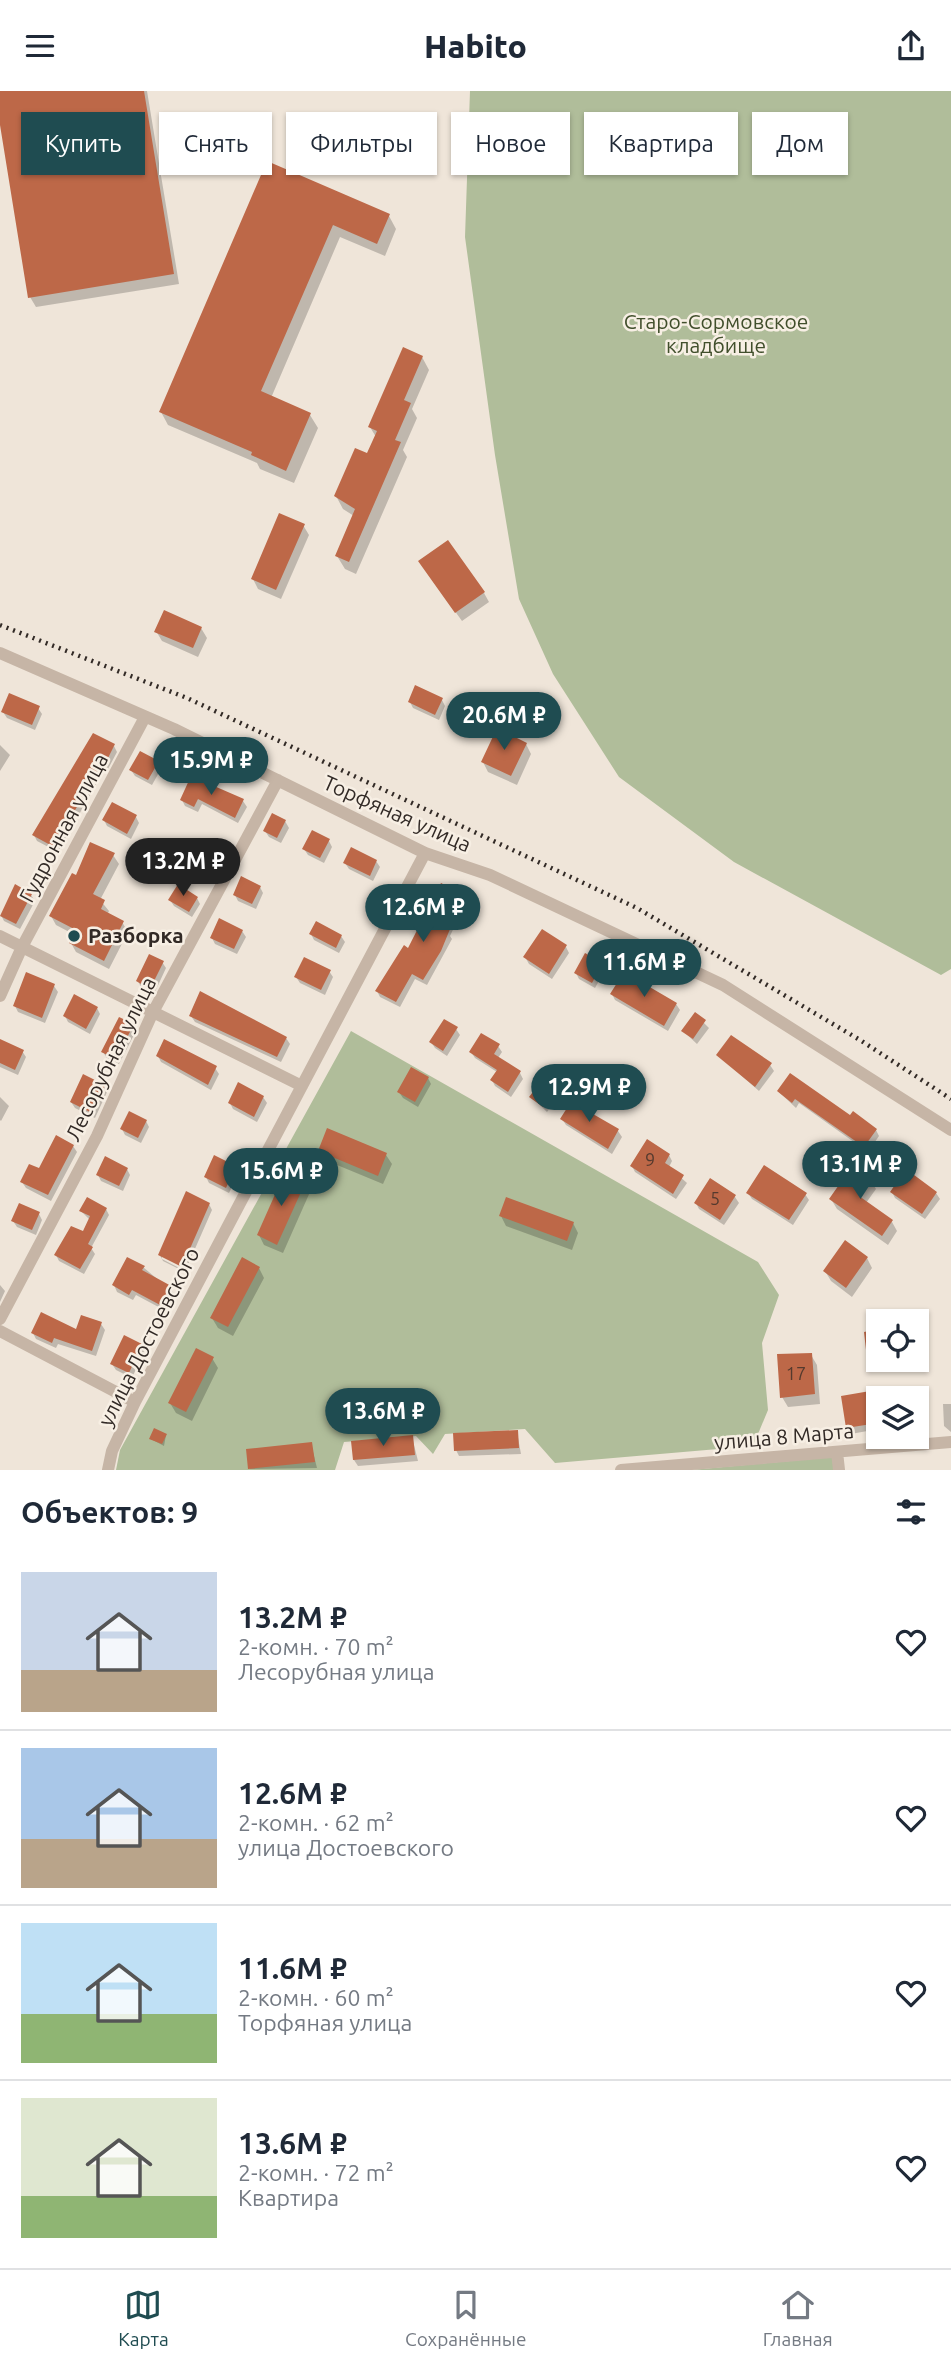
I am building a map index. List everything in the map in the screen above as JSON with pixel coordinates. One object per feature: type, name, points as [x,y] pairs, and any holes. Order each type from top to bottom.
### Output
[{"type":"street","name":"Торфяная улица","points":[[1,656],[145,717],[425,853],[490,875],[723,985],[951,1130]]},
{"type":"street","name":"Гудронная улица","points":[[0,996],[22,947],[145,717]]},
{"type":"street","name":"Лесорубная улица","points":[[0,1319],[97,1136],[152,1014],[278,780]]},
{"type":"street","name":"улица Достоевского","points":[[108,1470],[112,1451],[135,1402],[425,853]]},
{"type":"street","points":[[0,936],[152,1014],[302,1086]]},
{"type":"street","points":[[0,1331],[135,1402]]},
{"type":"street","name":"улица 8 Марта","points":[[621,1470],[951,1442]]},
{"type":"street","points":[[837,1452],[839,1470]]},
{"type":"green space","name":"Старо-Сормовское кладбище","points":[[470,91],[951,91],[951,969],[941,975],[734,862],[619,777],[553,674],[519,599],[495,455],[465,237],[467,175],[570,175],[570,112],[469,112]]},
{"type":"green space","points":[[351,1031],[758,1262],[779,1295],[762,1343],[768,1410],[753,1446],[555,1463],[525,1429],[445,1434],[433,1454],[416,1436],[344,1442],[335,1470],[116,1470],[120,1450]]},
{"type":"green space","points":[[833,1457],[834,1470],[691,1470]]},
{"type":"building","points":[[0,91],[144,91],[174,274],[28,298],[0,125]]},
{"type":"building","points":[[272,163],[286,169],[286,175],[299,175],[390,214],[377,244],[333,225],[261,391],[311,413],[286,471],[251,455],[252,452],[159,412],[261,175],[272,175]]},
{"type":"building","points":[[403,347],[423,356],[404,400],[411,403],[395,440],[401,442],[349,562],[335,556],[355,509],[334,496],[355,448],[367,453],[377,431],[368,427]]},
{"type":"building","points":[[279,513],[305,524],[276,590],[251,579]]},
{"type":"building","points":[[448,540],[485,592],[455,613],[418,561]]},
{"type":"building","points":[[164,610],[202,627],[193,648],[154,632]]},
{"type":"building","points":[[415,685],[443,698],[435,715],[408,702]]},
{"type":"building","points":[[9,693],[40,706],[32,725],[1,712]]},
{"type":"building","points":[[497,728],[527,743],[511,776],[481,762]]},
{"type":"building","points":[[93,733],[115,744],[54,847],[32,835]]},
{"type":"building","points":[[140,751],[159,761],[148,780],[129,770]]},
{"type":"building","points":[[191,776],[244,799],[235,818],[198,799],[194,807],[180,800]]},
{"type":"building","points":[[112,802],[137,815],[127,834],[102,820]]},
{"type":"building","points":[[272,813],[286,820],[277,838],[263,831]]},
{"type":"building","points":[[312,830],[330,839],[320,858],[302,849]]},
{"type":"building","points":[[90,842],[115,853],[93,894],[105,900],[101,909],[124,921],[104,961],[69,943],[76,930],[49,916],[72,873],[76,875]]},
{"type":"building","points":[[190,844],[219,860],[210,875],[181,859]]},
{"type":"building","points":[[351,847],[377,860],[370,876],[343,863]]},
{"type":"building","points":[[241,876],[261,886],[252,904],[233,895]]},
{"type":"building","points":[[441,883],[464,895],[441,951],[423,980],[412,974],[396,1002],[375,991],[404,945],[408,948]]},
{"type":"building","points":[[15,884],[32,894],[16,924],[0,916]]},
{"type":"building","points":[[178,884],[198,897],[189,912],[168,900]]},
{"type":"building","points":[[219,918],[243,930],[234,949],[210,938]]},
{"type":"building","points":[[316,921],[342,935],[336,948],[309,934]]},
{"type":"building","points":[[542,929],[567,945],[549,974],[523,957]]},
{"type":"building","points":[[585,953],[603,963],[592,983],[574,973]]},
{"type":"building","points":[[149,954],[164,961],[150,989],[136,981]]},
{"type":"building","points":[[304,957],[331,970],[321,990],[294,977]]},
{"type":"building","points":[[26,972],[55,984],[42,1018],[13,1006]]},
{"type":"building","points":[[624,972],[677,1003],[664,1026],[610,994]]},
{"type":"building","points":[[200,991],[287,1037],[277,1057],[189,1016]]},
{"type":"building","points":[[74,994],[98,1007],[86,1029],[63,1016]]},
{"type":"building","points":[[695,1012],[706,1020],[693,1039],[681,1031]]},
{"type":"building","points":[[119,1017],[134,1024],[116,1059],[101,1052]]},
{"type":"building","points":[[444,1019],[458,1027],[443,1051],[429,1042]]},
{"type":"building","points":[[481,1033],[500,1044],[494,1054],[521,1071],[508,1092],[490,1080],[497,1070],[469,1052]]},
{"type":"building","points":[[731,1035],[772,1063],[755,1087],[716,1055]]},
{"type":"building","points":[[0,1039],[24,1050],[15,1070],[0,1063]]},
{"type":"building","points":[[164,1039],[217,1066],[208,1085],[156,1056]]},
{"type":"building","points":[[411,1067],[429,1077],[415,1102],[397,1092]]},
{"type":"building","points":[[790,1073],[850,1115],[853,1111],[877,1129],[864,1147],[795,1099],[792,1103],[777,1091]]},
{"type":"building","points":[[83,1074],[105,1085],[92,1113],[70,1102]]},
{"type":"building","points":[[543,1079],[556,1088],[543,1107],[529,1097]]},
{"type":"building","points":[[238,1082],[264,1096],[254,1117],[228,1103]]},
{"type":"building","points":[[574,1097],[589,1107],[586,1110],[619,1129],[608,1149],[560,1119]]},
{"type":"building","points":[[129,1111],[147,1120],[138,1138],[120,1129]]},
{"type":"building","points":[[327,1128],[387,1153],[378,1176],[318,1151]]},
{"type":"building","points":[[56,1135],[74,1145],[48,1195],[20,1182],[29,1164],[39,1168]]},
{"type":"building","points":[[647,1139],[670,1154],[665,1163],[684,1175],[673,1194],[630,1166]]},
{"type":"building","points":[[214,1155],[236,1166],[226,1188],[204,1177]]},
{"type":"building","points":[[105,1156],[128,1168],[119,1186],[96,1175]]},
{"type":"building","points":[[764,1165],[807,1193],[789,1220],[746,1193]]},
{"type":"building","points":[[853,1165],[872,1178],[859,1196],[893,1220],[882,1236],[829,1199]]},
{"type":"building","points":[[906,1169],[937,1192],[922,1214],[890,1192]]},
{"type":"building","points":[[285,1172],[306,1181],[277,1245],[257,1235]]},
{"type":"building","points":[[710,1178],[736,1195],[720,1220],[694,1203]]},
{"type":"building","points":[[186,1191],[210,1203],[182,1267],[158,1255]]},
{"type":"building","points":[[87,1197],[107,1208],[88,1244],[93,1247],[80,1269],[54,1255],[71,1226],[83,1231],[90,1216],[79,1211]]},
{"type":"building","points":[[506,1197],[574,1222],[567,1241],[499,1216]]},
{"type":"building","points":[[19,1203],[40,1212],[32,1230],[11,1221]]},
{"type":"building","points":[[845,1240],[868,1257],[846,1288],[823,1271]]},
{"type":"building","points":[[127,1257],[145,1266],[142,1270],[173,1287],[162,1306],[132,1290],[129,1295],[112,1285]]},
{"type":"building","points":[[242,1257],[260,1267],[228,1327],[210,1318]]},
{"type":"building","points":[[41,1312],[76,1329],[81,1315],[102,1322],[92,1351],[54,1338],[52,1343],[31,1333]]},
{"type":"building","points":[[124,1335],[142,1344],[129,1373],[110,1364]]},
{"type":"building","points":[[196,1348],[214,1357],[186,1412],[168,1403]]},
{"type":"building","points":[[812,1353],[815,1394],[780,1398],[777,1354]]},
{"type":"building","points":[[866,1392],[866,1425],[846,1428],[841,1396]]},
{"type":"building","points":[[154,1428],[167,1434],[162,1444],[149,1439]]},
{"type":"building","points":[[518,1430],[519,1448],[454,1451],[453,1433]]},
{"type":"building","points":[[413,1435],[415,1455],[353,1460],[351,1441]]},
{"type":"building","points":[[312,1442],[315,1462],[248,1469],[246,1449]]},
{"type":"railway","points":[[0,625],[187,698],[637,908],[860,1040],[951,1099]]},
{"type":"place","name":"Разборка","points":[[74,936]]}]
